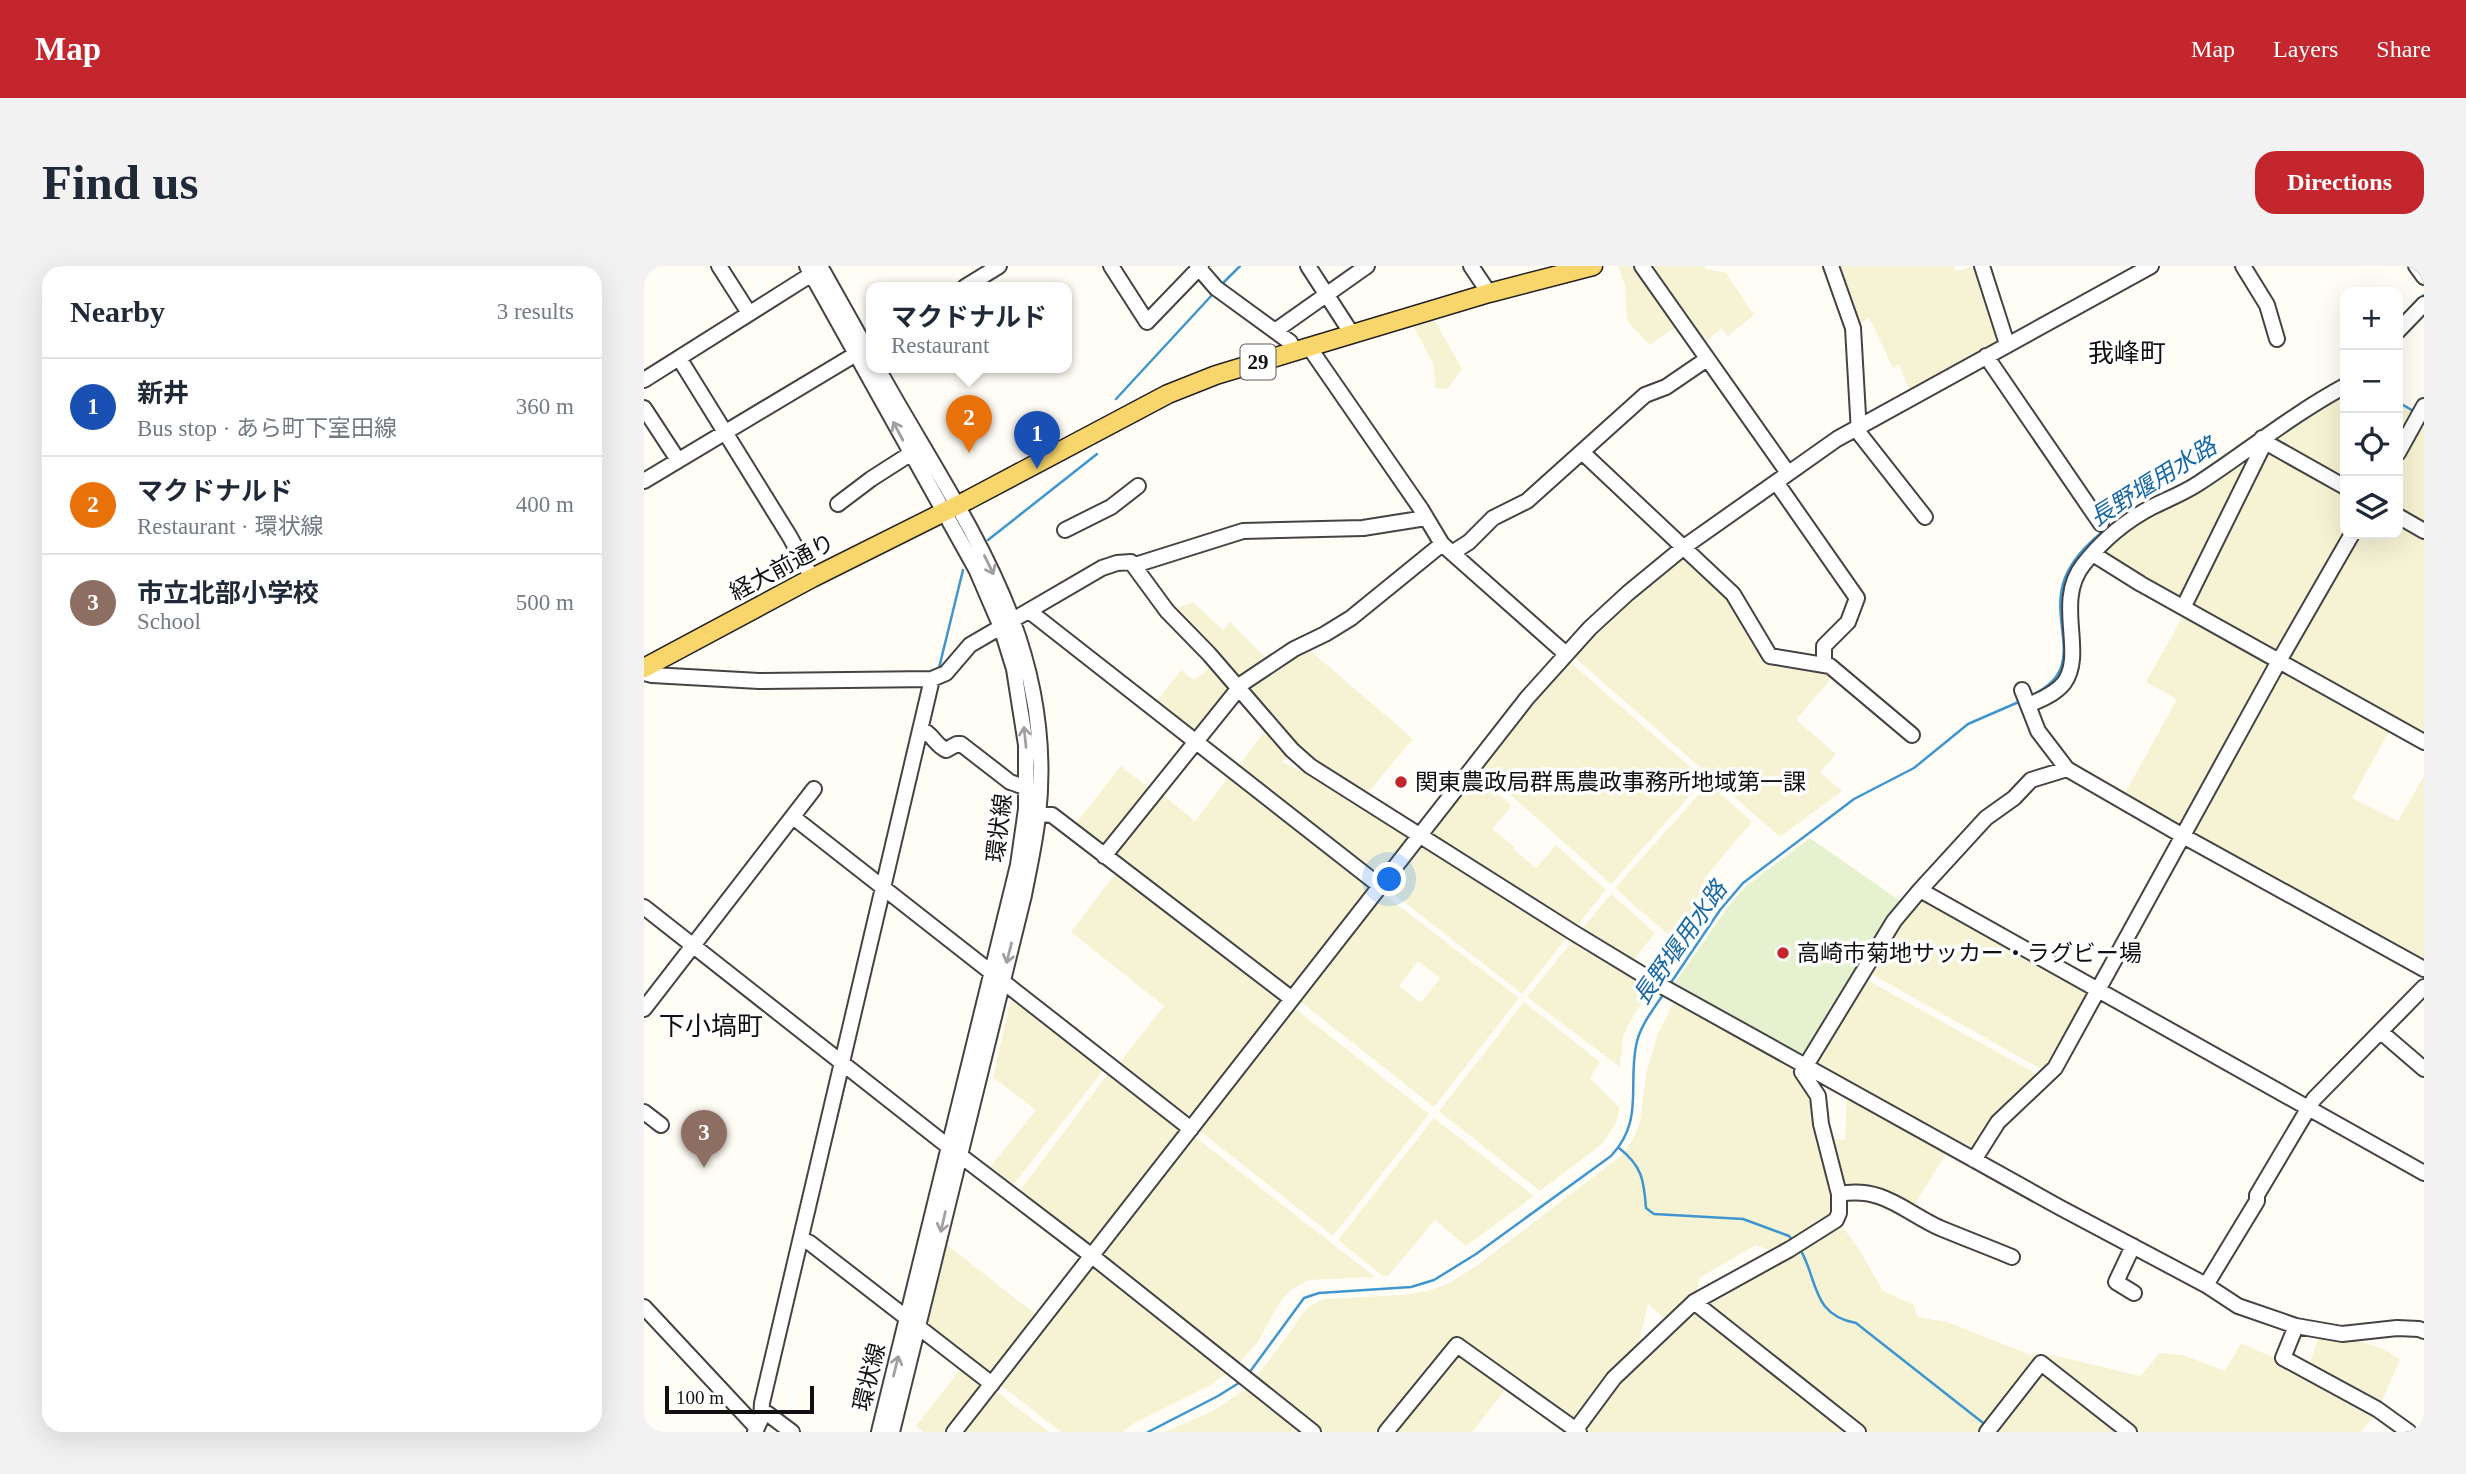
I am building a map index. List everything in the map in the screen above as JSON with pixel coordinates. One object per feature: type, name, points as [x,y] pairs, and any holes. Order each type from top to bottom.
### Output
[{"type":"main road","name":"29","points":[[951,508],[1168,394],[1216,375],[1489,293],[1593,266]]},
{"type":"main road","name":"経大前通り","points":[[644,671],[812,578],[951,508]]},
{"type":"street","points":[[719,266],[749,313]]},
{"type":"street","points":[[973,282],[999,266]]},
{"type":"street","points":[[1111,266],[1147,322],[1199,267],[1216,288],[1302,349],[1447,549],[1566,654]]},
{"type":"street","points":[[1308,266],[1352,334]]},
{"type":"street","points":[[1275,331],[1367,266]]},
{"type":"street","points":[[1471,266],[1489,293]]},
{"type":"street","points":[[1642,266],[1707,359],[1857,598],[1848,622],[1824,646],[1824,664]]},
{"type":"street","points":[[1831,266],[1853,328],[1859,433],[1925,517]]},
{"type":"street","points":[[1982,266],[2007,344]]},
{"type":"street","points":[[954,1432],[1527,698],[1566,654],[1628,593],[1684,547],[1858,427],[2136,270],[2151,266]]},
{"type":"street","points":[[2243,266],[2267,305],[2277,339]]},
{"type":"street","points":[[2416,266],[2424,277]]},
{"type":"street","points":[[644,380],[818,268]]},
{"type":"street","name":"環状線","points":[[818,268],[866,350]]},
{"type":"street","points":[[2403,326],[2424,304]]},
{"type":"street","points":[[644,481],[866,350]]},
{"type":"street","points":[[1986,356],[2101,524]]},
{"type":"street","points":[[679,358],[790,537],[812,578]]},
{"type":"street","points":[[1104,856],[1239,688],[1294,649],[1351,618],[1447,549],[1469,542],[1493,518],[1527,501],[1645,395],[1666,387],[1707,359]]},
{"type":"street","name":"環状線","points":[[876,373],[910,454],[951,508]]},
{"type":"street","name":"環状線","points":[[880,373],[951,508],[987,592],[1007,623],[1027,666],[1039,748],[1038,814],[1024,895],[997,978]]},
{"type":"street","points":[[2340,389],[2309,405],[2264,440],[2201,482],[2128,522],[2093,554],[2075,576],[2070,593],[2071,656],[2067,677],[2054,692],[2025,698],[2038,731],[2067,769],[2424,969]]},
{"type":"street","points":[[2403,444],[2424,406]]},
{"type":"street","points":[[644,408],[678,460]]},
{"type":"street","points":[[2264,440],[2340,484]]},
{"type":"street","points":[[2184,606],[2264,440]]},
{"type":"street","points":[[1582,452],[1733,594],[1770,656],[1824,664],[1836,669],[1912,735]]},
{"type":"street","points":[[838,504],[910,454]]},
{"type":"street","points":[[1065,530],[1111,507],[1138,485]]},
{"type":"street","points":[[644,671],[652,675],[759,681],[932,679],[946,673],[970,645],[1102,568],[1125,562],[1135,565],[1243,531],[1363,528],[1426,518]]},
{"type":"street","points":[[2403,519],[2424,531]]},
{"type":"street","points":[[1974,1160],[1998,1122],[2055,1068],[2349,539]]},
{"type":"street","points":[[2093,554],[2141,584],[2424,742]]},
{"type":"street","points":[[1135,565],[1167,611],[1301,758],[1574,933],[1974,1160],[2206,1285],[2238,1306],[2296,1326],[2342,1334],[2397,1328],[2424,1331]]},
{"type":"street","points":[[1029,611],[1380,886]]},
{"type":"street","name":"環状線","points":[[892,1432],[913,1323],[997,978],[1020,853],[1027,788],[1026,745],[1007,623]]},
{"type":"street","points":[[644,1307],[756,1430],[932,679]]},
{"type":"street","points":[[921,729],[928,732],[942,748],[946,750],[961,744],[1010,782],[1027,788]]},
{"type":"street","points":[[1386,1432],[1457,1345],[1576,1431],[1614,1378],[1694,1302],[1831,1225],[1839,1213],[1839,1194],[1821,1124],[1818,1096],[1802,1072],[1894,921],[1920,890],[1986,818],[2014,798],[2031,780],[2067,769]]},
{"type":"street","points":[[644,1009],[814,789]]},
{"type":"street","points":[[1038,814],[1052,815],[1292,999]]},
{"type":"street","points":[[793,817],[1191,1129]]},
{"type":"street","points":[[1920,890],[2424,1173]]},
{"type":"street","points":[[644,907],[1313,1432]]},
{"type":"street","points":[[2206,1285],[2314,1099],[2424,987]]},
{"type":"street","points":[[2381,1032],[2424,1069]]},
{"type":"street","points":[[644,1112],[661,1125]]},
{"type":"street","points":[[1839,1194],[1856,1191],[1878,1194],[1914,1211],[1937,1226],[2012,1257]]},
{"type":"street","points":[[802,1239],[810,1242],[992,1384]]},
{"type":"street","points":[[2133,1246],[2116,1282],[2134,1293]]},
{"type":"street","points":[[1694,1302],[1858,1432]]},
{"type":"street","name":"環状線","points":[[879,1432],[913,1323]]},
{"type":"street","points":[[2296,1326],[2283,1358],[2377,1409],[2409,1432]]},
{"type":"street","points":[[1987,1432],[2041,1363],[2129,1432]]},
{"type":"street","points":[[762,1413],[768,1414],[792,1432]]},
{"type":"shaded area","points":[[1618,266],[1636,266],[1679,324],[1650,345],[1627,321],[1625,286]]},
{"type":"shaded area","points":[[1647,266],[1704,266],[1706,269],[1726,273],[1754,315],[1728,336],[1722,329],[1703,343]]},
{"type":"shaded area","points":[[1839,266],[1954,266],[1956,271],[1975,266],[2000,338],[1996,343],[1910,391],[1899,365],[1893,368],[1869,318],[1859,325]]},
{"type":"shaded area","points":[[1431,314],[1462,369],[1448,389],[1435,388],[1434,365],[1410,320]]},
{"type":"shaded area","points":[[2340,393],[2340,539],[2403,539],[2403,403],[2424,413],[2424,737],[2395,721],[2352,798],[2398,821],[2424,776],[2424,964],[2193,835],[2191,828],[2183,825],[2177,827],[2123,797],[2177,699],[2146,682],[2189,605],[2099,555],[2112,537]]},
{"type":"shaded area","points":[[1682,554],[1726,591],[1766,658],[1835,674],[1796,720],[1836,754],[1820,772],[1842,791],[1780,837],[1573,656],[1593,631]]},
{"type":"shaded area","points":[[1193,602],[1223,630],[1230,622],[1270,662],[1242,681],[1171,610]]},
{"type":"shaded area","points":[[1306,647],[1413,739],[1365,796],[1304,754],[1244,689]]},
{"type":"shaded area","points":[[1564,662],[1570,662],[1703,778],[1611,884],[1481,769],[1480,764]]},
{"type":"shaded area","points":[[1215,664],[1234,686],[1196,738],[1153,706],[1181,670],[1194,680]]},
{"type":"shaded area","points":[[1268,727],[1290,752],[1282,762],[1338,789],[1414,834],[1383,877],[1377,878],[1235,770]]},
{"type":"shaded area","points":[[1121,766],[1150,789],[1102,849],[1073,827]]},
{"type":"shaded area","points":[[1231,774],[1374,887],[1295,990],[1287,991],[1113,854],[1159,792],[1195,821]]},
{"type":"shaded area","points":[[1476,774],[1510,804],[1510,808],[1492,829],[1514,846],[1514,850],[1536,868],[1556,845],[1606,890],[1576,927],[1429,836],[1428,831]]},
{"type":"shaded area","points":[[1709,783],[1752,822],[1703,880],[1717,893],[1680,945],[1616,887]]},
{"type":"shaded area","points":[[1423,842],[1568,936],[1522,994],[1386,888]]},
{"type":"shaded area","points":[[1118,870],[1282,998],[1283,1005],[1192,1119],[1187,1120],[1116,1067],[1164,1006],[1071,932]]},
{"type":"shaded area","points":[[1382,893],[1519,998],[1434,1107],[1301,1002],[1300,996]],"holes":[[[1418,961],[1440,978],[1421,1003],[1399,986]]]},
{"type":"shaded area","points":[[1611,894],[1655,933],[1631,963],[1581,930]]},
{"type":"shaded area","points":[[1923,896],[2089,989],[2090,995],[2049,1068],[2041,1069],[1873,975],[1871,969],[1897,924]]},
{"type":"shaded area","points":[[1575,938],[1653,986],[1623,1037],[1620,1067],[1527,997]]},
{"type":"shaded area","points":[[1869,981],[2035,1073],[2036,1078],[1975,1150],[1969,1151],[1818,1063],[1864,984]]},
{"type":"shaded area","points":[[1012,994],[1104,1065],[1104,1070],[1013,1185],[1007,1187],[988,1173],[990,1167],[1036,1110],[993,1077]]},
{"type":"shaded area","points":[[1675,999],[1803,1065],[1795,1077],[1815,1098],[1836,1212],[1776,1253],[1756,1245],[1699,1278],[1696,1298],[1668,1322],[1648,1304],[1638,1346],[1577,1420],[1572,1420],[1514,1379],[1472,1432],[1164,1432],[1211,1412],[1250,1386],[1308,1307],[1324,1299],[1402,1295],[1448,1284],[1479,1264],[1622,1155],[1640,1122],[1646,1074],[1657,1036]]},
{"type":"shaded area","points":[[1524,1002],[1600,1062],[1590,1078],[1620,1108],[1615,1125],[1602,1144],[1540,1191],[1439,1111]]},
{"type":"shaded area","points":[[1293,1007],[1429,1114],[1333,1236],[1200,1131],[1200,1125]]},
{"type":"shaded area","points":[[1113,1072],[1181,1126],[1182,1133],[1093,1246],[1084,1247],[1020,1197],[1020,1190],[1108,1074]]},
{"type":"shaded area","points":[[1847,1091],[1947,1152],[1916,1202],[1910,1205],[1842,1191],[1828,1138],[1845,1140]]},
{"type":"shaded area","points":[[1434,1118],[1534,1196],[1466,1246],[1435,1220],[1388,1276],[1383,1276],[1338,1240]]},
{"type":"shaded area","points":[[1194,1136],[1375,1277],[1309,1280],[1292,1289],[1280,1302],[1257,1343],[1241,1361],[1232,1362],[1102,1259],[1101,1250],[1189,1137]]},
{"type":"shaded area","points":[[1839,1222],[1859,1249],[1883,1291],[1914,1305],[1918,1317],[1947,1322],[2034,1356],[2053,1355],[2140,1376],[2160,1353],[2183,1355],[2225,1371],[2241,1343],[2305,1375],[2319,1337],[2352,1339],[2384,1349],[2400,1360],[2376,1414],[2361,1432],[1577,1432],[1616,1380],[1691,1311]]},
{"type":"shaded area","points":[[947,1245],[1038,1316],[993,1373],[987,1374],[926,1329]]},
{"type":"shaded area","points":[[1091,1264],[1231,1370],[1211,1385],[1133,1424],[1123,1432],[1061,1432],[1002,1386],[1001,1380]]},
{"type":"shaded area","points":[[962,1367],[984,1383],[949,1432],[923,1432],[916,1426]]},
{"type":"shaded area","points":[[997,1392],[1049,1432],[959,1432],[991,1393]]},
{"type":"green space","name":"高崎市菊地サッカー・ラグビー場","points":[[1810,838],[1903,903],[1809,1058],[1673,986],[1727,908],[1746,886]]},
{"type":"waterway","points":[[1224,282],[1240,266]]},
{"type":"waterway","points":[[1116,399],[1212,295]]},
{"type":"waterway","name":"長野堰用水路","points":[[2403,316],[2424,295]]},
{"type":"waterway","points":[[2403,405],[2415,412]]},
{"type":"waterway","points":[[988,540],[1097,454]]},
{"type":"waterway","name":"長野堰用水路","points":[[2144,504],[2191,480]]},
{"type":"waterway","name":"長野堰用水路","points":[[2030,696],[2048,685],[2059,673],[2064,644],[2061,595],[2069,569],[2089,543],[2123,517]]},
{"type":"waterway","points":[[939,668],[963,570]]},
{"type":"waterway","name":"長野堰用水路","points":[[1670,984],[1720,910],[1743,883],[1854,799],[1914,768],[1968,724],[2021,701]]},
{"type":"waterway","name":"長野堰用水路","points":[[1249,1373],[1304,1298],[1319,1293],[1411,1287],[1434,1280],[1476,1254],[1611,1156],[1628,1130],[1633,1103],[1634,1061],[1640,1032],[1665,992]]},
{"type":"waterway","points":[[850,1061],[858,1023]]},
{"type":"waterway","points":[[823,1174],[847,1075]]},
{"type":"waterway","points":[[1619,1148],[1637,1168],[1643,1181],[1646,1208],[1654,1214],[1743,1219],[1789,1236],[1792,1240]]},
{"type":"waterway","points":[[1800,1249],[1818,1294],[1831,1312],[1841,1319],[1856,1323],[1987,1426]]},
{"type":"waterway","name":"長野堰用水路","points":[[1148,1432],[1242,1381]]},
{"type":"place","name":"マクドナルド","points":[[969,453]]},
{"type":"place","name":"新井","points":[[1037,469]]},
{"type":"place","name":"関東農政局群馬農政事務所地域第一課","points":[[1401,782]]},
{"type":"place","name":"高崎市菊地サッカー・ラグビー場","points":[[1783,953]]},
{"type":"place","name":"市立北部小学校","points":[[704,1168]]},
{"type":"district","name":"我峰町","points":[[2127,353]]},
{"type":"district","name":"下小塙町","points":[[711,1026]]}]
